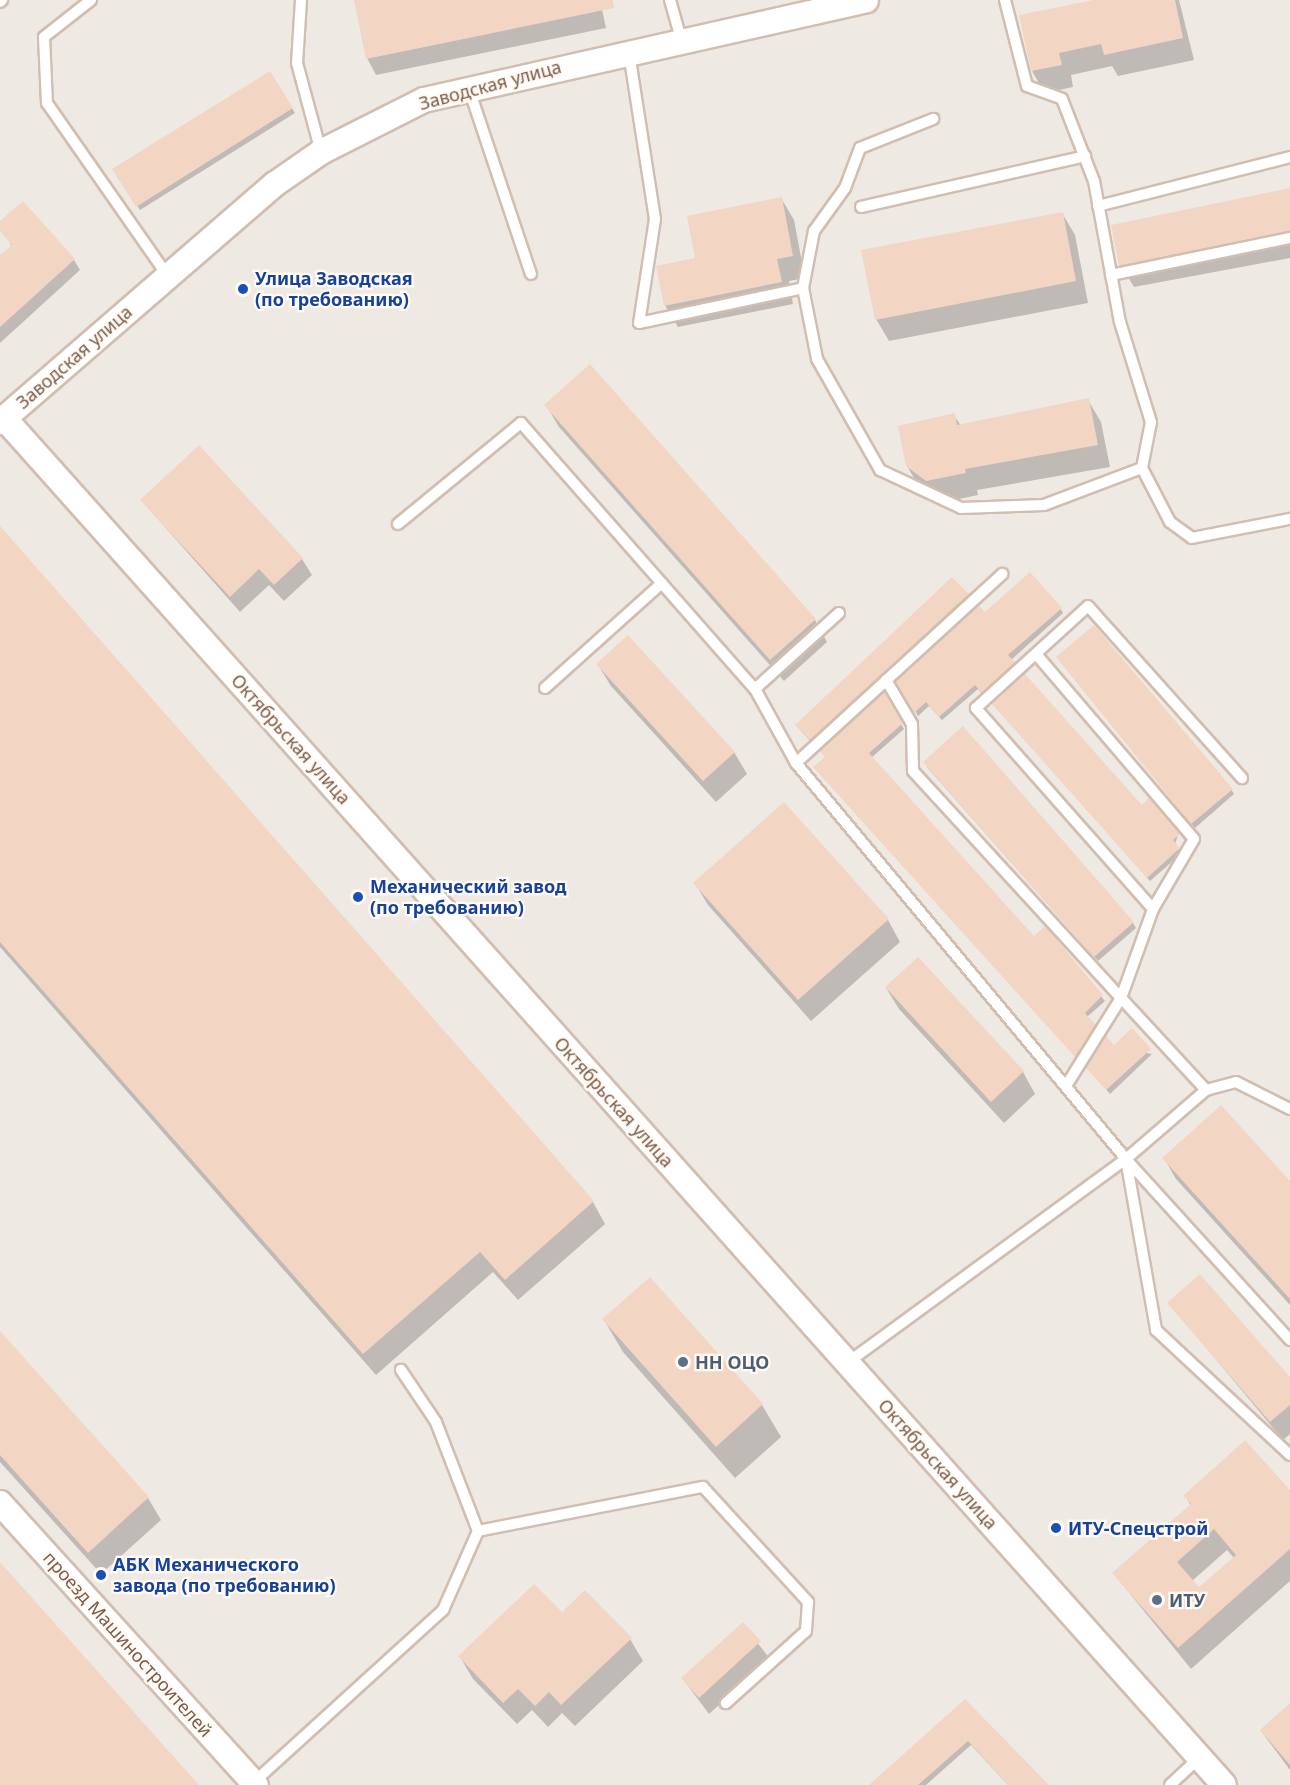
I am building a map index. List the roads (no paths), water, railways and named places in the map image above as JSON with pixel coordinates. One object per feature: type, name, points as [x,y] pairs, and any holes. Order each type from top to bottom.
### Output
[{"type":"street","name":"Заводская улица","points":[[2,420],[167,275],[321,152],[424,99],[628,50],[867,0]]},
{"type":"street","name":"Октябрьская улица","points":[[2,420],[1224,1785]]},
{"type":"street","name":"проезд Машиностроителей","points":[[0,1503],[255,1784]]},
{"type":"lane","points":[[91,0],[44,37],[47,103],[167,275]]},
{"type":"lane","points":[[301,0],[297,63],[321,152]]},
{"type":"lane","points":[[670,0],[681,39]]},
{"type":"lane","points":[[1005,0],[1027,86],[1062,99],[1085,156],[1098,206],[1111,275],[1151,422],[1142,468],[1170,522],[1192,538],[1290,519]]},
{"type":"lane","points":[[628,50],[655,219],[639,323],[803,288]]},
{"type":"lane","points":[[469,88],[531,274]]},
{"type":"lane","points":[[933,119],[860,148],[845,188],[814,231],[803,288],[817,359],[880,470],[961,508],[1044,505],[1142,468]]},
{"type":"lane","points":[[861,207],[1085,156]]},
{"type":"lane","points":[[1098,206],[1290,157]]},
{"type":"lane","points":[[1111,275],[1290,238]]},
{"type":"lane","points":[[398,524],[521,423],[755,689],[796,763],[1126,1159],[1290,1340]]},
{"type":"lane","points":[[796,763],[1002,574]]},
{"type":"lane","points":[[545,688],[662,583]]},
{"type":"lane","points":[[1153,909],[976,708],[1088,606],[1242,778]]},
{"type":"lane","points":[[755,689],[839,613]]},
{"type":"lane","points":[[1036,654],[1194,839],[1153,909],[1121,998],[1066,1086]]},
{"type":"lane","points":[[886,680],[912,724],[913,771],[1206,1090]]},
{"type":"lane","points":[[847,1363],[1126,1159],[1206,1090],[1236,1082],[1290,1109]]},
{"type":"lane","points":[[1126,1159],[1156,1330],[1290,1455]]},
{"type":"lane","points":[[255,1784],[442,1610],[478,1531],[436,1422],[401,1370]]},
{"type":"lane","points":[[478,1531],[703,1486],[808,1602],[806,1631],[726,1703]]},
{"type":"lane","points":[[1170,1785],[1199,1758]]},
{"type":"place","name":"Улица Заводская (по требованию)","points":[[243,289]]},
{"type":"place","name":"Механический завод (по требованию)","points":[[358,897]]},
{"type":"place","name":"НН ОЦО","points":[[683,1362]]},
{"type":"place","name":"ИТУ-Спецстрой","points":[[1056,1528]]},
{"type":"place","name":"АБК Механического завода (по требованию)","points":[[101,1575]]},
{"type":"place","name":"ИТУ","points":[[1157,1600]]}]
